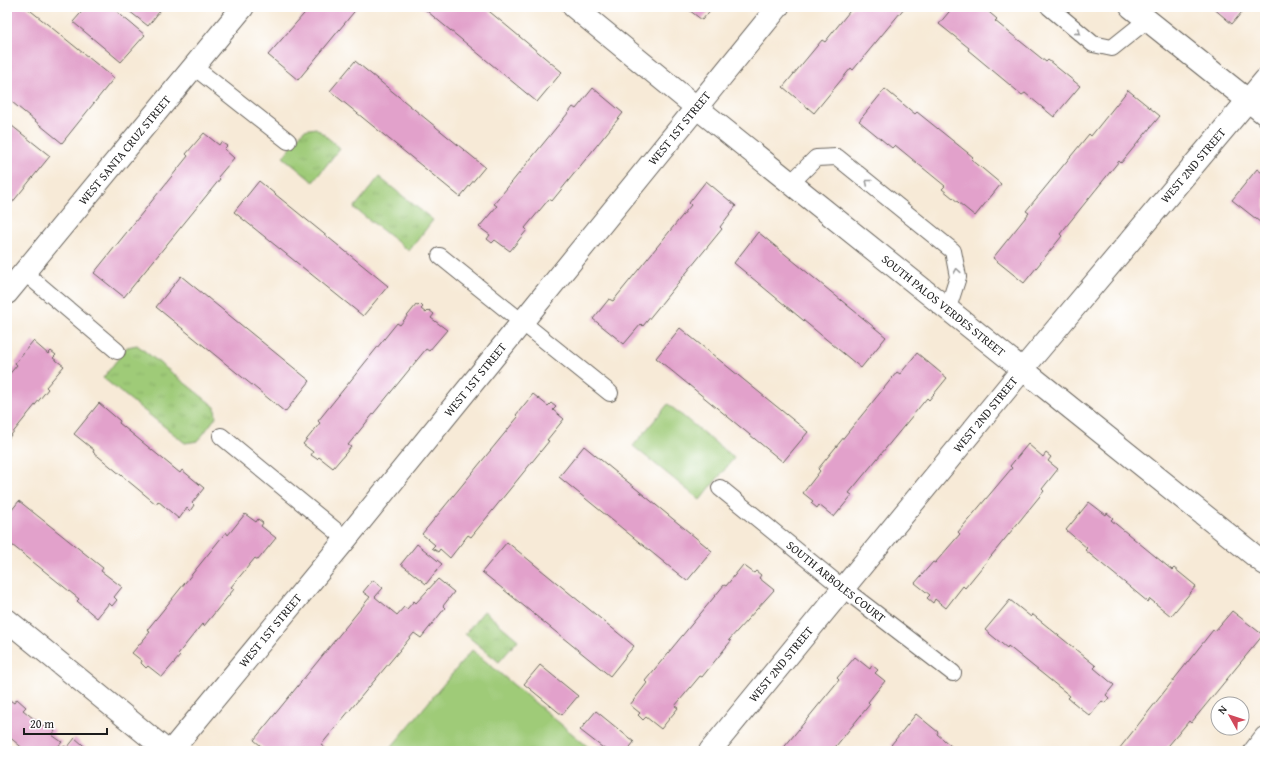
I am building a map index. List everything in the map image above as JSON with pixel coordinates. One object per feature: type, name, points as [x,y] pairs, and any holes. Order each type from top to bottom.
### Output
[{"type":"street","name":"WEST SANTA CRUZ STREET","points":[[7,293],[243,7]]},
{"type":"street","name":"SOUTH PALOS VERDES STREET","points":[[574,7],[696,107],[948,308],[1022,370],[1265,564]]},
{"type":"street","name":"WEST 1ST STREET","points":[[171,751],[346,539],[520,322],[778,7]]},
{"type":"street","points":[[1139,14],[1265,114]]},
{"type":"street","name":"WEST 2ND STREET","points":[[710,751],[1022,370],[1265,80]]},
{"type":"street","points":[[7,620],[167,751]]},
{"type":"street","points":[[1255,751],[1265,738]]},
{"type":"lane","points":[[1049,7],[1093,44],[1112,48],[1139,14]]},
{"type":"lane","points":[[194,67],[288,141]]},
{"type":"lane","points":[[791,183],[816,158],[837,157],[953,251],[958,277],[948,308]]},
{"type":"lane","points":[[440,256],[610,393]]},
{"type":"lane","points":[[24,272],[117,351]]},
{"type":"lane","points":[[221,436],[346,539]]},
{"type":"lane","name":"SOUTH ARBOLES COURT","points":[[720,488],[844,589],[953,673]]},
{"type":"green space","points":[[316,128],[340,148],[313,182],[283,157],[304,130]]},
{"type":"green space","points":[[379,177],[433,220],[409,251],[354,208]]},
{"type":"green space","points":[[137,345],[215,407],[216,417],[198,441],[185,443],[103,378],[127,347]]},
{"type":"green space","points":[[668,404],[734,458],[700,500],[633,446]]},
{"type":"green space","points":[[484,611],[518,640],[499,662],[465,634]]},
{"type":"green space","points":[[472,650],[593,751],[388,751]]},
{"type":"building","points":[[7,7],[26,7],[114,78],[62,143],[7,98]]},
{"type":"building","points":[[86,7],[111,7],[145,35],[121,62],[73,22]]},
{"type":"building","points":[[124,7],[163,7],[148,26]]},
{"type":"building","points":[[310,7],[358,7],[298,80],[268,55]]},
{"type":"building","points":[[422,7],[484,7],[562,72],[537,102]]},
{"type":"building","points":[[685,7],[713,7],[702,20]]},
{"type":"building","points":[[853,7],[905,7],[853,70],[851,68],[814,113],[783,87],[822,40],[825,42]]},
{"type":"building","points":[[953,7],[983,7],[997,19],[995,21],[1046,62],[1048,60],[1080,86],[1054,117],[1025,93],[1022,95],[968,50],[969,48],[939,24]]},
{"type":"building","points":[[1212,7],[1246,7],[1232,24]]},
{"type":"building","points":[[355,61],[485,167],[460,197],[330,91]]},
{"type":"building","points":[[593,88],[623,113],[552,201],[549,199],[525,228],[527,230],[510,251],[495,240],[492,243],[487,239],[490,235],[479,227],[497,206],[494,204],[573,107],[576,109]]},
{"type":"building","points":[[885,89],[915,114],[917,112],[973,157],[971,159],[1001,184],[975,216],[942,189],[945,186],[895,145],[892,148],[859,121]]},
{"type":"building","points":[[1128,90],[1160,116],[1121,163],[1119,161],[1060,234],[1062,236],[1024,283],[993,258],[1029,213],[1026,211],[1089,134],[1091,136]]},
{"type":"building","points":[[7,122],[50,156],[7,209]]},
{"type":"building","points":[[204,133],[219,145],[221,142],[227,146],[224,149],[234,158],[218,177],[220,179],[124,297],[94,273],[188,156],[186,154]]},
{"type":"building","points":[[1257,169],[1265,175],[1265,226],[1232,200]]},
{"type":"building","points":[[259,181],[388,286],[363,316],[234,212]]},
{"type":"building","points":[[706,181],[736,206],[720,227],[722,229],[643,326],[641,324],[624,344],[593,319],[609,299],[613,301],[691,205],[689,203]]},
{"type":"building","points":[[758,232],[886,337],[861,368],[734,263]]},
{"type":"building","points":[[181,276],[310,381],[285,412],[156,307]]},
{"type":"building","points":[[420,304],[423,307],[421,309],[426,313],[429,310],[434,314],[431,318],[447,330],[429,351],[426,349],[348,445],[351,447],[333,468],[319,457],[317,459],[311,455],[313,452],[303,444],[320,423],[318,421],[397,323],[400,325],[416,305],[418,306]]},
{"type":"building","points":[[680,328],[808,432],[783,462],[656,358]]},
{"type":"building","points":[[33,341],[48,354],[51,351],[56,355],[53,358],[64,366],[46,387],[48,389],[7,440],[7,377],[17,365],[15,363]]},
{"type":"building","points":[[917,353],[947,378],[929,400],[927,398],[849,493],[852,495],[834,517],[819,505],[817,508],[811,503],[813,501],[803,493],[820,471],[818,469],[897,372],[900,374]]},
{"type":"building","points":[[533,394],[548,406],[551,403],[556,407],[553,410],[564,419],[547,440],[549,441],[471,537],[468,535],[450,558],[440,549],[438,552],[432,548],[435,545],[422,534],[518,417],[516,415]]},
{"type":"building","points":[[99,403],[120,421],[119,423],[180,473],[182,470],[204,488],[192,503],[194,505],[190,511],[187,508],[179,519],[158,501],[156,504],[93,452],[94,450],[74,434]]},
{"type":"building","points":[[1028,444],[1043,457],[1046,453],[1051,457],[1048,461],[1058,469],[1042,489],[1044,491],[965,588],[963,586],[946,608],[935,599],[933,603],[927,598],[930,595],[915,583],[933,562],[935,563],[960,534],[958,532],[1012,468],[1010,466]]},
{"type":"building","points":[[584,446],[712,551],[687,581],[559,477]]},
{"type":"building","points":[[19,501],[103,568],[101,571],[122,587],[114,597],[117,600],[112,606],[109,603],[97,618],[77,601],[79,599],[7,541],[7,516]]},
{"type":"building","points":[[1089,502],[1106,515],[1107,513],[1113,518],[1111,520],[1172,570],[1174,568],[1196,586],[1171,616],[1150,599],[1148,602],[1085,550],[1087,548],[1066,530]]},
{"type":"building","points":[[245,514],[256,522],[258,519],[263,523],[261,526],[276,538],[258,560],[255,558],[231,587],[234,589],[204,626],[202,624],[178,654],[180,656],[162,677],[148,666],[146,668],[141,663],[142,661],[132,653],[150,632],[147,630],[226,532],[228,535]]},
{"type":"building","points":[[507,542],[634,646],[610,676],[482,572]]},
{"type":"building","points":[[417,544],[442,564],[426,584],[401,564]]},
{"type":"building","points":[[743,565],[754,573],[756,571],[761,575],[759,578],[774,590],[729,640],[731,641],[702,677],[700,676],[675,706],[678,708],[661,729],[646,717],[643,720],[638,715],[640,713],[630,705],[647,683],[645,681],[724,585],[726,586]]},
{"type":"building","points":[[438,579],[454,592],[443,606],[445,608],[421,638],[414,633],[321,745],[329,751],[267,751],[254,740],[370,597],[363,592],[373,580],[383,588],[375,597],[397,615],[404,607],[407,609],[414,601],[416,603]]},
{"type":"building","points":[[1010,600],[1031,617],[1032,614],[1096,666],[1094,668],[1114,685],[1106,695],[1109,698],[1105,703],[1102,701],[1090,716],[1068,698],[1070,696],[1008,646],[1007,648],[985,630]]},
{"type":"building","points":[[1232,611],[1263,635],[1213,696],[1210,696],[1210,700],[1191,723],[1189,721],[1164,751],[1122,751],[1119,749],[1213,630],[1215,631]]},
{"type":"building","points":[[855,657],[870,669],[872,665],[878,670],[875,673],[885,681],[868,702],[870,704],[832,751],[781,751],[839,680],[837,678]]},
{"type":"building","points":[[540,665],[578,696],[562,715],[524,684]]},
{"type":"building","points":[[7,698],[14,703],[17,699],[26,707],[23,710],[44,727],[47,724],[55,731],[52,735],[62,742],[54,751],[26,751],[7,735]]},
{"type":"building","points":[[596,711],[634,742],[627,751],[607,751],[580,730]]},
{"type":"building","points":[[916,714],[938,732],[937,734],[957,751],[899,751],[891,745]]},
{"type":"building","points":[[75,738],[90,751],[60,751],[64,746],[67,748]]}]
